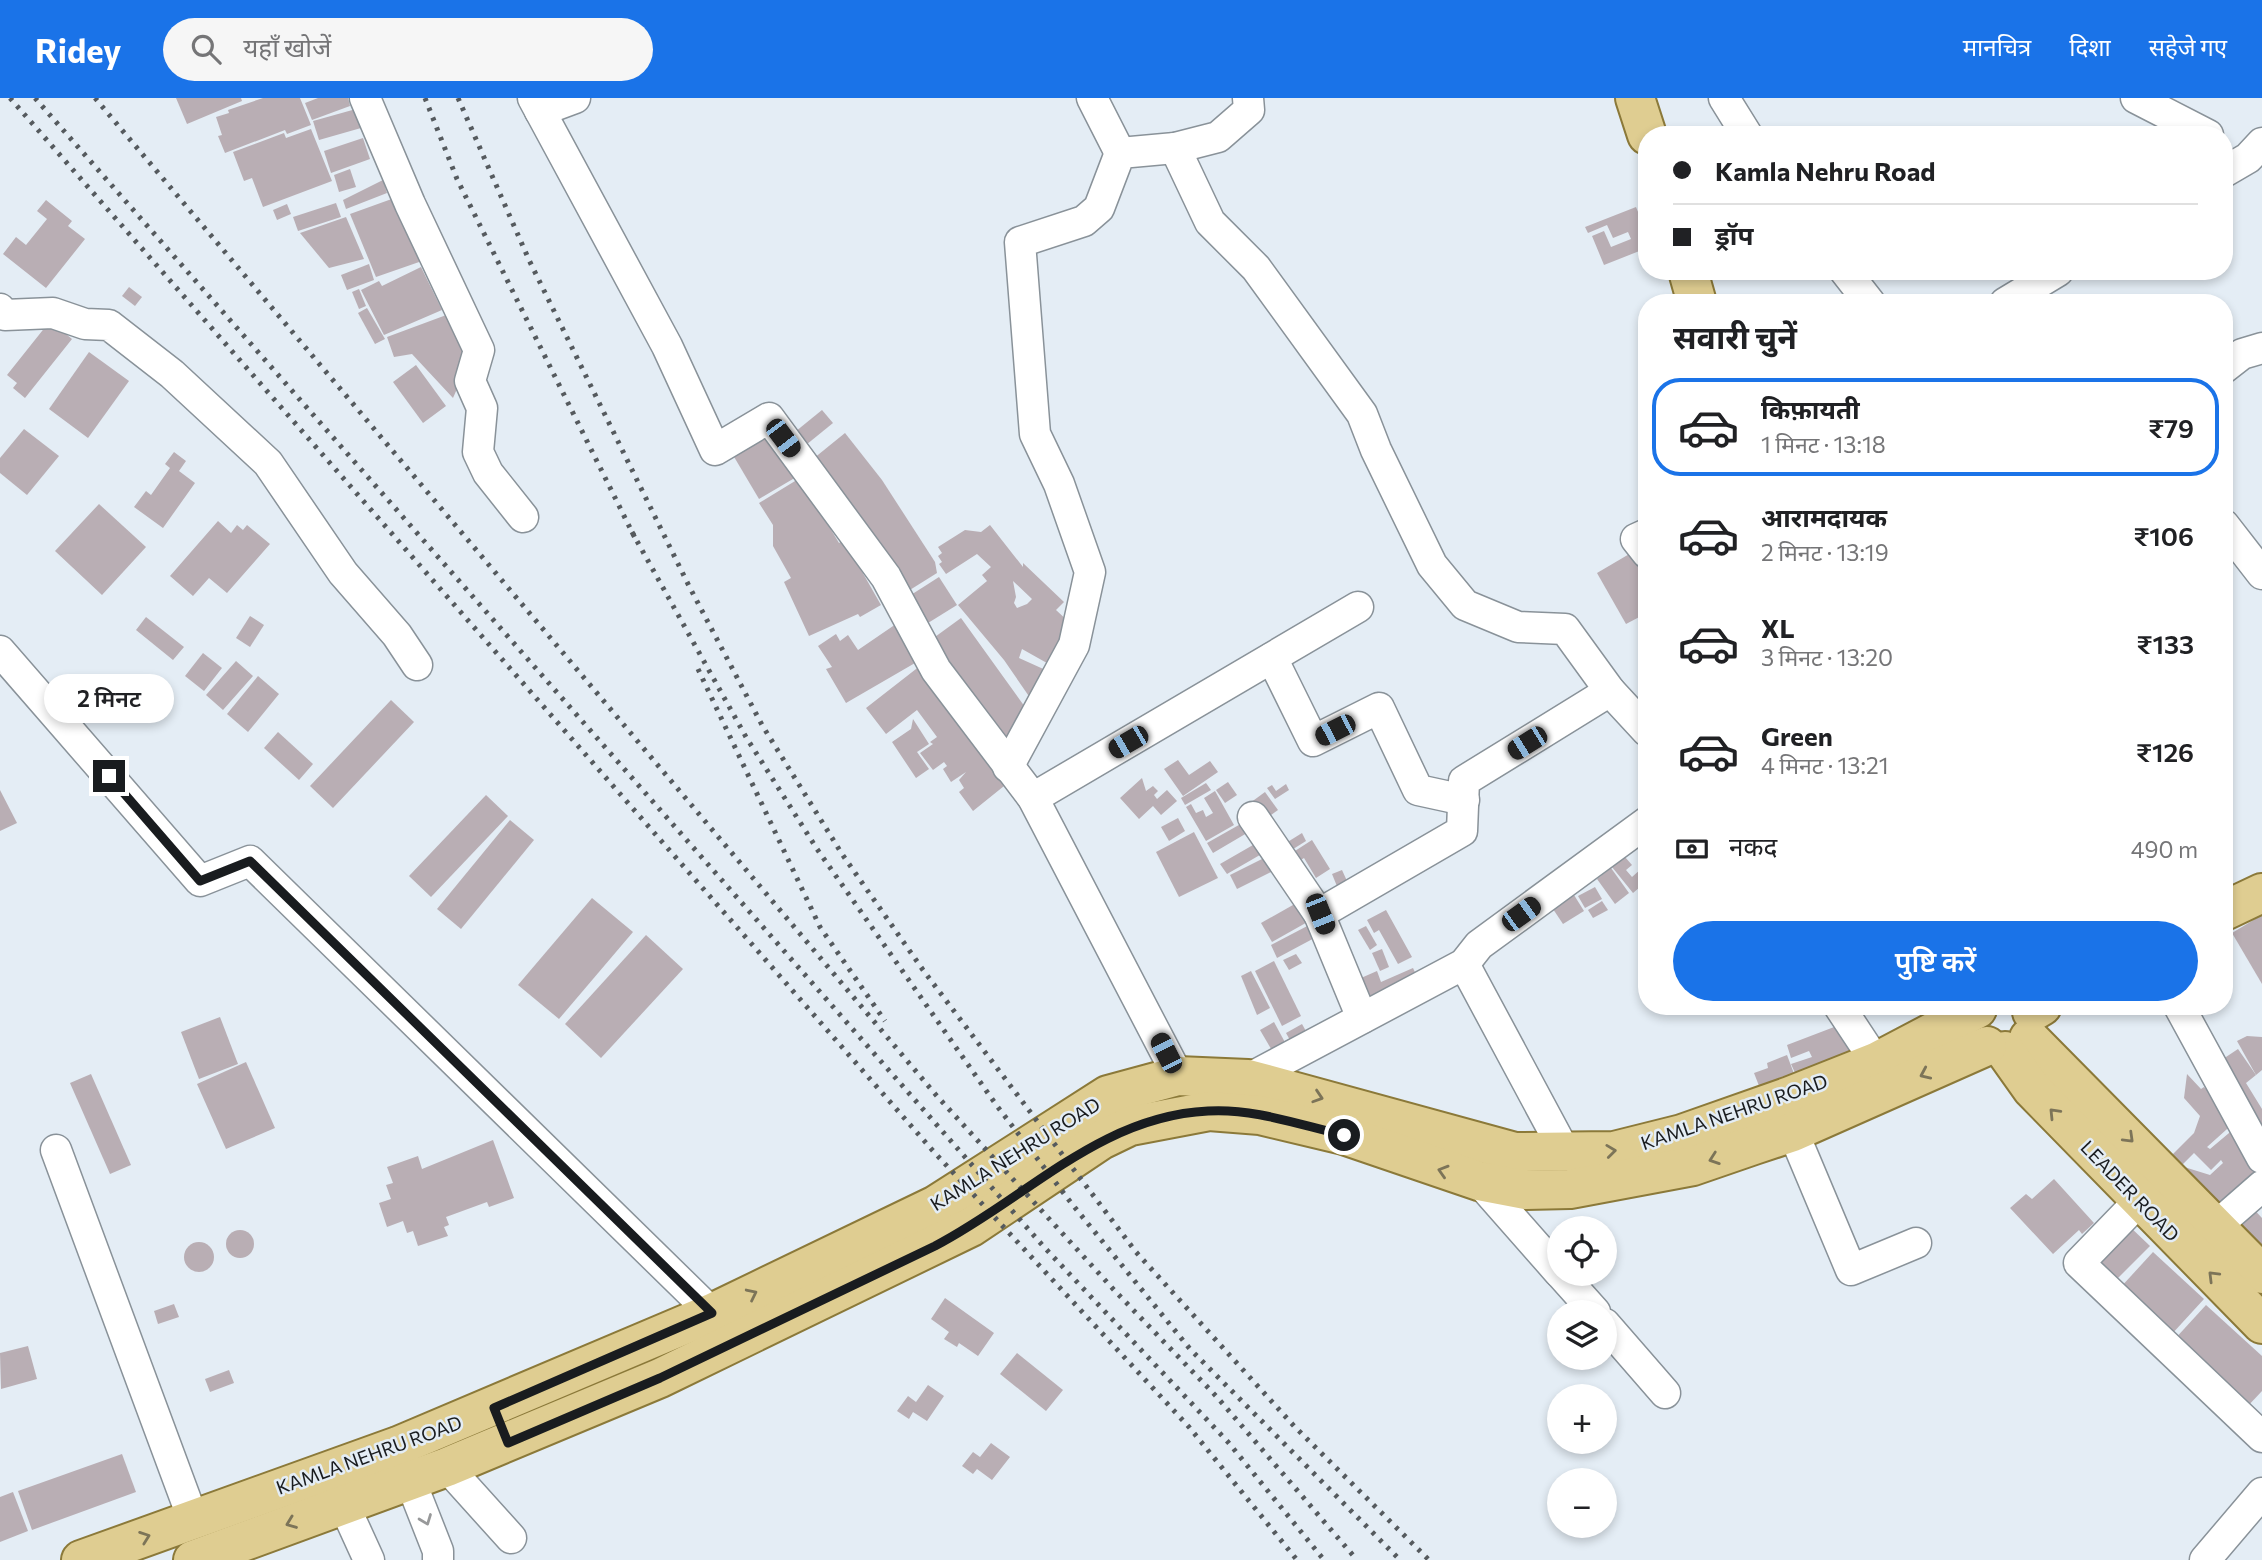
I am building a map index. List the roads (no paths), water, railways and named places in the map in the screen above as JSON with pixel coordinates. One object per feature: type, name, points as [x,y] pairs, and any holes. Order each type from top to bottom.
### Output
[{"type":"main road","points":[[1635,98],[1644,126]]},
{"type":"main road","points":[[2233,907],[2262,893]]},
{"type":"main road","name":"KAMLA NEHRU ROAD","points":[[192,1560],[343,1503],[494,1408],[712,1313],[936,1205],[1108,1095],[1178,1076],[1248,1079],[1290,1088],[1472,1142],[1515,1152],[1614,1152],[1682,1134],[1876,1062],[1965,1015]]},
{"type":"main road","points":[[1977,1015],[1975,1030],[2021,1027]]},
{"type":"main road","name":"KAMLA NEHRU ROAD","points":[[81,1560],[193,1519],[404,1464],[447,1467],[508,1443],[660,1378],[935,1246],[971,1227],[1101,1140],[1130,1126],[1209,1111],[1260,1115],[1344,1135],[1479,1181],[1526,1189],[1570,1189],[1620,1182],[1693,1166],[1793,1132],[2021,1027]]},
{"type":"main road","name":"LEADER ROAD","points":[[2021,1027],[2032,1089],[2262,1324]]},
{"type":"main road","name":"LEADER ROAD","points":[[2021,1027],[2262,1274]]},
{"type":"main road","points":[[494,1408],[508,1443]]},
{"type":"street","points":[[365,98],[410,204],[479,350],[470,382],[482,408],[478,452],[488,472],[523,517]]},
{"type":"street","points":[[575,98],[536,105],[667,346],[715,450],[769,418],[886,577],[936,670],[1033,798],[1178,1076]]},
{"type":"street","points":[[1007,767],[1074,645],[1090,572],[1059,484],[1035,434],[1020,242],[1084,221],[1099,208],[1120,153],[1092,98]]},
{"type":"street","points":[[1120,153],[1175,148],[1218,137],[1249,110],[1248,98]]},
{"type":"street","points":[[1724,98],[1741,126]]},
{"type":"street","points":[[2136,98],[2190,126]]},
{"type":"street","points":[[1175,148],[1209,222],[1256,268],[1362,414],[1376,450],[1432,565],[1465,605],[1518,628],[1565,629],[1610,691],[1638,721]]},
{"type":"street","points":[[1852,280],[1863,294]]},
{"type":"street","points":[[2021,294],[2043,280]]},
{"type":"street","points":[[0,309],[5,315],[53,313],[85,324],[109,325],[172,374],[268,463],[343,573],[397,635],[417,665]]},
{"type":"street","points":[[2233,361],[2242,354],[2262,348]]},
{"type":"street","points":[[2233,537],[2262,574]]},
{"type":"street","points":[[1033,798],[1358,607]]},
{"type":"street","points":[[0,651],[200,881],[250,861],[712,1313]]},
{"type":"street","points":[[1272,658],[1314,741],[1379,708],[1418,790],[1464,800]]},
{"type":"street","points":[[1320,914],[1462,831],[1464,781],[1610,691]]},
{"type":"street","points":[[1253,817],[1320,914],[1362,1018]]},
{"type":"street","points":[[1248,1079],[1464,964],[1479,945],[1638,829]]},
{"type":"street","points":[[1464,964],[1566,1154]]},
{"type":"street","points":[[1845,1015],[1876,1062]]},
{"type":"street","points":[[2184,1015],[2262,1158]]},
{"type":"street","points":[[1793,1132],[1851,1270],[1916,1243]]},
{"type":"street","points":[[56,1150],[193,1519]]},
{"type":"street","points":[[1479,1181],[1547,1258]]},
{"type":"street","points":[[2215,1227],[2262,1186]]},
{"type":"street","points":[[2139,1201],[2079,1263],[2262,1437]]},
{"type":"street","points":[[1572,1286],[1584,1300]]},
{"type":"street","points":[[1617,1338],[1665,1393]]},
{"type":"street","points":[[404,1464],[438,1550],[438,1560]]},
{"type":"street","points":[[447,1467],[511,1538]]},
{"type":"street","points":[[2205,1560],[2262,1493]]},
{"type":"street","points":[[343,1503],[369,1560]]},
{"type":"railway","points":[[10,98],[934,1152],[1189,1427],[1297,1560]]},
{"type":"railway","points":[[35,98],[1044,1247],[1228,1442],[1324,1560]]},
{"type":"railway","points":[[95,98],[936,1095],[1115,1291],[1217,1397],[1357,1560]]},
{"type":"railway","points":[[425,98],[457,179],[636,540]]},
{"type":"railway","points":[[458,98],[529,260],[689,586],[762,725],[842,854],[923,970],[1136,1252],[1294,1426],[1429,1560]]},
{"type":"railway","points":[[632,532],[746,737],[817,849],[997,1106],[1072,1204],[1190,1349],[1400,1560]]},
{"type":"railway","points":[[698,669],[820,927],[885,1021]]}]
